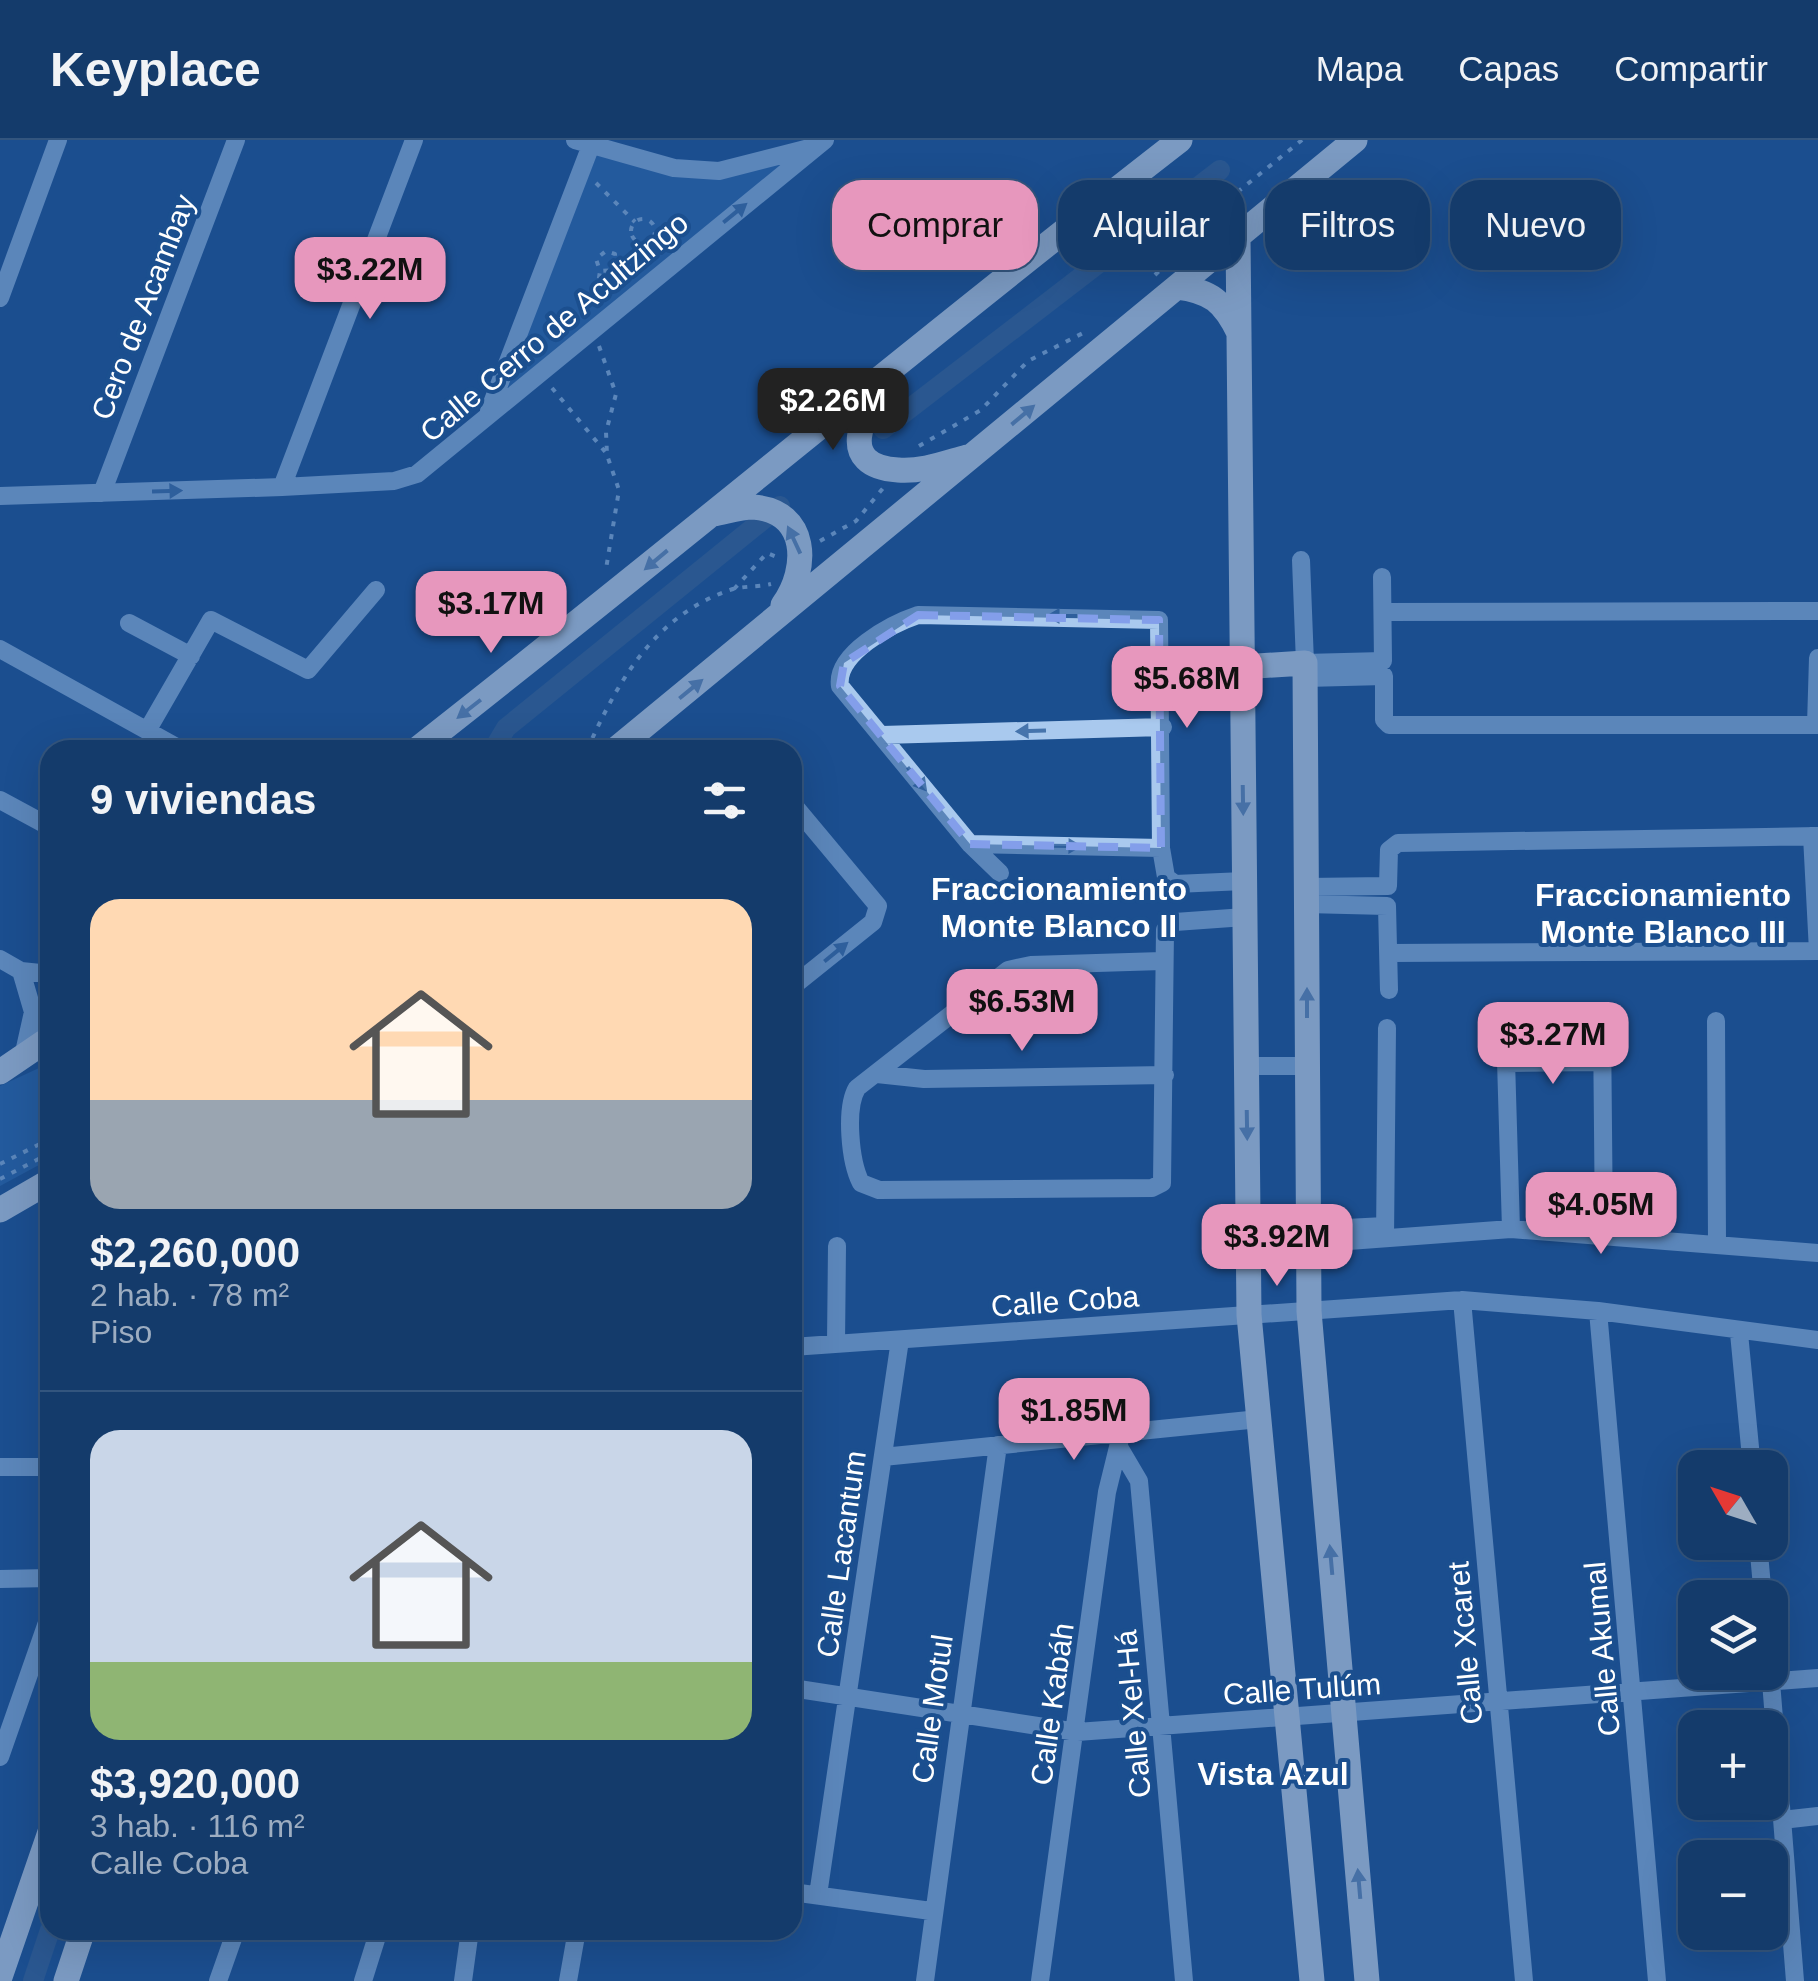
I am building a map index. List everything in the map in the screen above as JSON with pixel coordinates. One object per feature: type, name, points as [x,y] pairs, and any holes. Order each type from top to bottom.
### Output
[{"type":"main road","points":[[429,740],[601,606],[937,328],[1180,140]]},
{"type":"main road","points":[[1245,232],[1355,140]]},
{"type":"main road","points":[[627,740],[1199,270]]},
{"type":"main road","points":[[1239,270],[1249,1315],[1312,1981]]},
{"type":"main road","points":[[1178,287],[1210,294],[1230,314],[1240,332]]},
{"type":"main road","points":[[937,328],[866,408],[858,426],[860,444],[867,459],[894,471],[926,469],[977,454]]},
{"type":"main road","points":[[711,514],[750,507],[770,511],[789,526],[800,551],[799,583],[769,626]]},
{"type":"main road","points":[[1242,668],[1305,670],[1309,1311],[1368,1981]]},
{"type":"main road","points":[[0,1072],[40,1045]]},
{"type":"main road","points":[[0,1210],[40,1187]]},
{"type":"main road","points":[[0,1977],[40,1861]]},
{"type":"main road","points":[[66,1981],[80,1940]]},
{"type":"street","points":[[0,298],[58,140]]},
{"type":"street","name":"Cero de Acambay","points":[[102,493],[236,140]]},
{"type":"street","points":[[282,487],[414,140]]},
{"type":"street","points":[[489,411],[582,169],[587,142],[674,168],[719,171],[821,143]]},
{"type":"street","name":"Calle Cerro de Acultzingo","points":[[0,496],[282,487],[394,481],[416,474],[435,464],[489,411],[821,143]]},
{"type":"street","points":[[1301,560],[1305,670],[1384,668]]},
{"type":"street","points":[[1382,577],[1384,720],[1389,725],[1817,724],[1818,658]]},
{"type":"street","points":[[147,731],[211,620],[308,670],[376,590]]},
{"type":"street","points":[[1383,612],[1818,611]]},
{"type":"street","points":[[1000,874],[970,844],[840,686],[838,674],[844,663],[883,632],[918,615],[1160,620],[1164,727],[1161,848],[1166,877],[1175,884],[1244,881]]},
{"type":"street","points":[[129,624],[191,656]]},
{"type":"street","points":[[0,649],[164,740]]},
{"type":"street","points":[[882,736],[1164,727]]},
{"type":"street","points":[[0,800],[40,822]]},
{"type":"street","points":[[802,815],[878,906],[872,922],[802,979]]},
{"type":"street","points":[[1306,896],[1388,886],[1390,850],[1398,842],[1815,836],[1818,951],[1390,953]]},
{"type":"street","points":[[970,844],[1161,848]]},
{"type":"street","points":[[1306,896],[1387,906],[1389,990]]},
{"type":"street","points":[[1162,961],[1031,964],[1008,970],[851,1098],[857,1176],[861,1183],[879,1190],[1152,1188],[1162,1183],[1166,1174],[1162,961],[1165,930],[1175,922],[1244,917]]},
{"type":"street","points":[[0,960],[22,971],[40,973]]},
{"type":"street","points":[[22,971],[32,1012],[22,1058]]},
{"type":"street","points":[[1716,1022],[1718,1244]]},
{"type":"street","points":[[1602,1024],[1604,1234]]},
{"type":"street","points":[[1505,1027],[1510,1229]]},
{"type":"street","points":[[1385,1232],[1387,1028]]},
{"type":"street","points":[[1505,1063],[1601,1062]]},
{"type":"street","points":[[1246,1066],[1307,1066]]},
{"type":"street","points":[[877,1074],[924,1079],[1164,1075]]},
{"type":"street","points":[[1308,1237],[1510,1229],[1818,1253]]},
{"type":"street","points":[[836,1344],[837,1246]]},
{"type":"street","name":"Calle Coba","points":[[802,1346],[1462,1300],[1598,1312],[1818,1340]]},
{"type":"street","name":"Calle Xcaret","points":[[1462,1300],[1524,1981]]},
{"type":"street","name":"Calle Akumal","points":[[1598,1312],[1657,1981]]},
{"type":"street","points":[[1740,1333],[1750,1450]]},
{"type":"street","name":"Calle Lacantum","points":[[818,1896],[900,1340]]},
{"type":"street","points":[[883,1458],[998,1446],[1120,1441],[1259,1418]]},
{"type":"street","name":"Calle Xel-Há","points":[[1120,1441],[1139,1481],[1184,1981]]},
{"type":"street","name":"Calle Kabáh","points":[[1040,1981],[1107,1492],[1120,1441]]},
{"type":"street","name":"Calle Motul","points":[[924,1981],[998,1446]]},
{"type":"street","points":[[0,1467],[40,1467]]},
{"type":"street","points":[[0,1579],[40,1578]]},
{"type":"street","points":[[0,1757],[40,1643]]},
{"type":"street","name":"Calle Tulúm","points":[[1788,1677],[1818,1678]]},
{"type":"street","name":"Calle Tulúm","points":[[802,1690],[1077,1732],[1678,1687]]},
{"type":"street","points":[[0,1698],[21,1698]]},
{"type":"street","points":[[1788,1819],[1818,1816]]},
{"type":"street","points":[[1782,1820],[1795,1981]]},
{"type":"street","points":[[802,1894],[931,1911]]},
{"type":"street","points":[[218,1981],[232,1940]]},
{"type":"street","points":[[362,1981],[376,1940]]},
{"type":"street","points":[[463,1981],[469,1940]]},
{"type":"street","points":[[568,1981],[575,1940]]},
{"type":"path","points":[[1148,285],[1170,255],[1302,140]]},
{"type":"path","points":[[582,169],[635,222],[651,222],[654,234],[648,241],[638,242],[632,235],[635,222]]},
{"type":"path","points":[[600,272],[615,270],[615,254],[606,250],[598,255],[600,272],[591,332],[607,361],[616,394],[606,432],[618,490],[601,606]]},
{"type":"path","points":[[592,740],[616,689],[654,635],[734,589],[768,553],[782,564],[856,520],[910,452],[981,410],[1028,362],[1090,330]]},
{"type":"path","points":[[540,373],[608,455]]},
{"type":"path","points":[[734,589],[777,582]]},
{"type":"path","points":[[0,1164],[40,1144]]},
{"type":"path","points":[[0,1179],[40,1158]]},
{"type":"highlighted area","points":[[918,615],[1159,620],[1161,848],[970,844],[840,686],[844,663]]},
{"type":"shaded area","points":[[591,145],[719,171],[817,146],[489,411]]},
{"type":"shaded area","points":[[40,1068],[40,1164],[0,1186],[0,1086]]},
{"type":"waterway","points":[[883,429],[1220,170]]},
{"type":"waterway","points":[[499,740],[506,728],[780,506]]},
{"type":"waterway","points":[[33,1981],[47,1940]]},
{"type":"district","name":"Fraccionamiento Monte Blanco II","points":[[1059,908]]},
{"type":"district","name":"Fraccionamiento Monte Blanco III","points":[[1663,914]]},
{"type":"district","name":"Vista Azul","points":[[1273,1774]]}]
